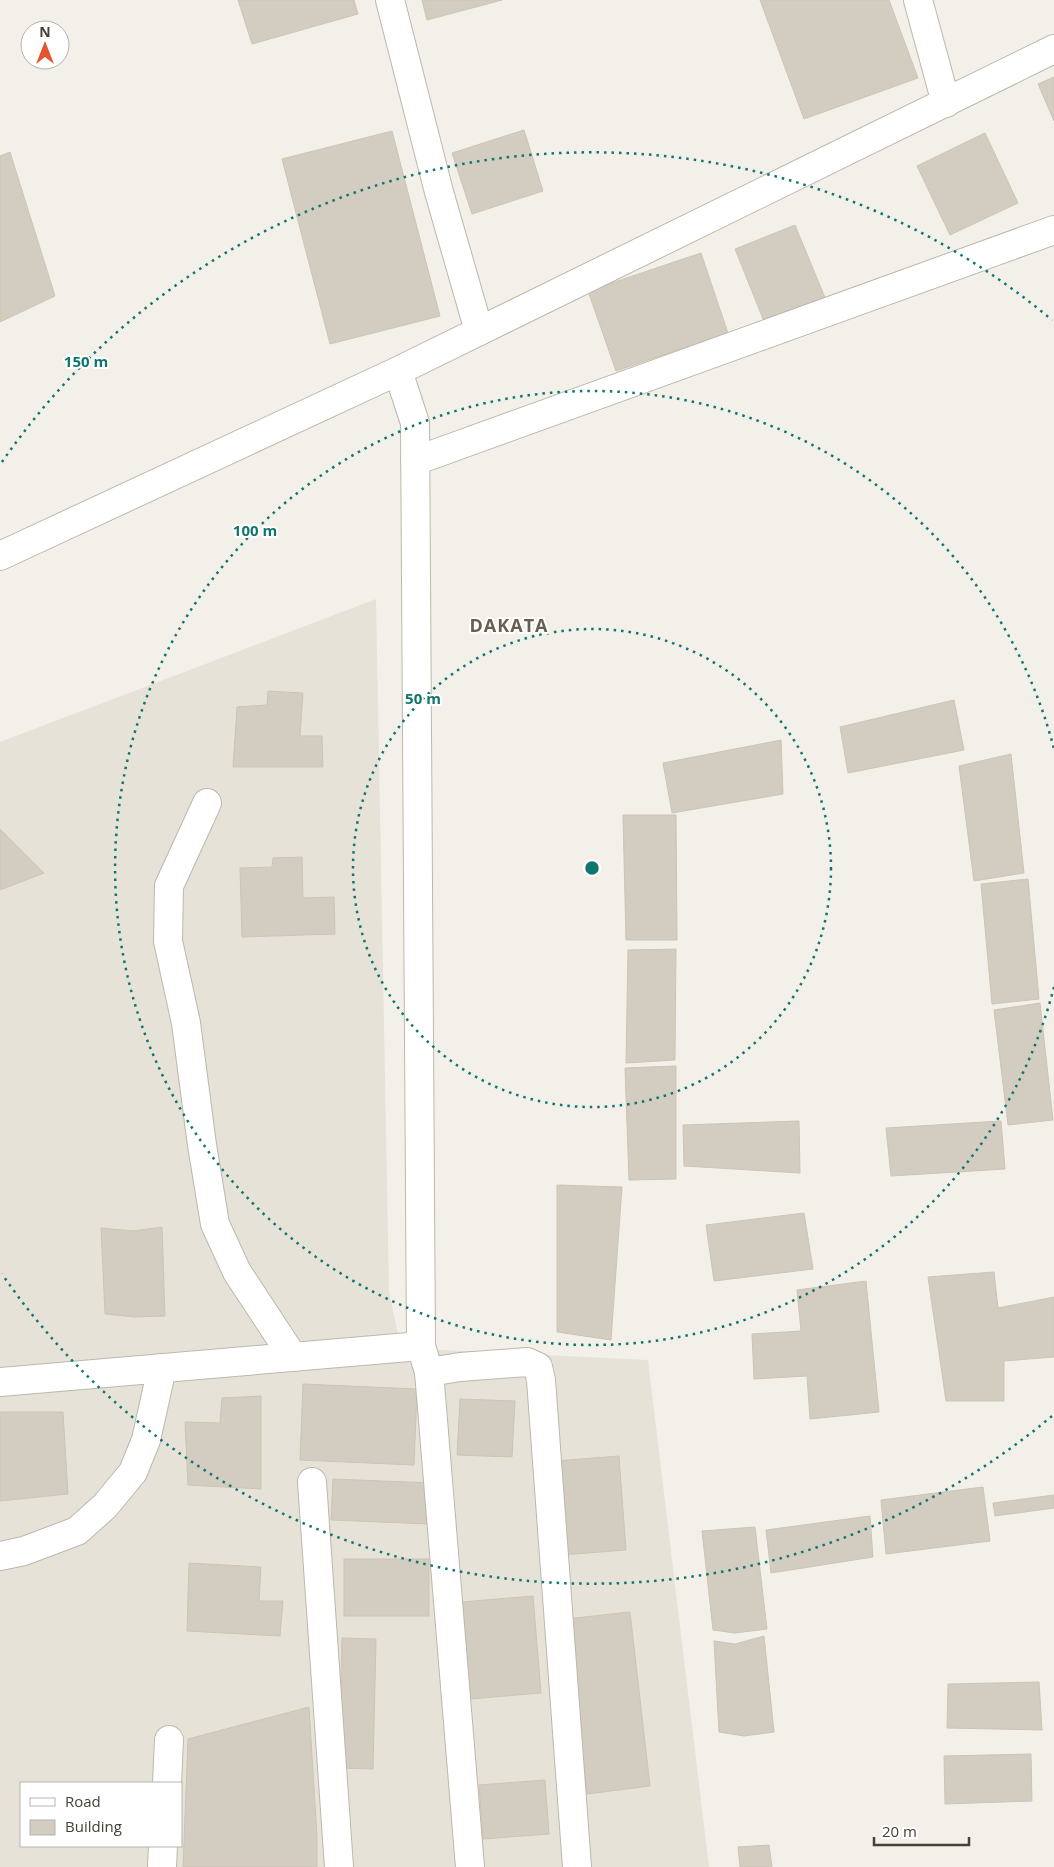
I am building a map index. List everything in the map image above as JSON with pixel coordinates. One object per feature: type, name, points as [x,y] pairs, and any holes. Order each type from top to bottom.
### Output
[{"type":"street","points":[[390,0],[439,192],[479,331]]},
{"type":"street","points":[[918,0],[946,102]]},
{"type":"street","points":[[0,556],[398,371],[1054,50]]},
{"type":"street","points":[[415,461],[1054,230]]},
{"type":"street","points":[[398,371],[415,422],[420,1346],[429,1372],[470,1867]]},
{"type":"street","points":[[207,803],[170,886],[168,941],[186,1023],[202,1145],[215,1224],[236,1272],[293,1357]]},
{"type":"street","points":[[0,1382],[420,1346]]},
{"type":"street","points":[[429,1372],[460,1367],[527,1362],[538,1367],[541,1380],[578,1867]]},
{"type":"street","points":[[0,1556],[24,1551],[77,1531],[105,1506],[133,1472],[146,1440],[162,1368]]},
{"type":"street","points":[[312,1482],[339,1867]]},
{"type":"street","points":[[167,1782],[170,1740]]},
{"type":"street","points":[[162,1867],[163,1847]]},
{"type":"shaded area","points":[[376,599],[389,1292],[401,1348],[648,1360],[709,1867],[0,1867],[0,742]]},
{"type":"building","points":[[238,0],[354,0],[358,14],[252,44]]},
{"type":"building","points":[[422,0],[502,0],[427,20]]},
{"type":"building","points":[[760,0],[889,0],[918,78],[804,119]]},
{"type":"building","points":[[1054,77],[1054,121],[1038,84]]},
{"type":"building","points":[[524,130],[543,191],[472,214],[452,153]]},
{"type":"building","points":[[392,131],[440,316],[330,344],[282,159]]},
{"type":"building","points":[[985,133],[1018,203],[950,235],[917,166]]},
{"type":"building","points":[[10,152],[55,296],[0,322],[0,156]]},
{"type":"building","points":[[795,225],[826,300],[765,324],[735,249]]},
{"type":"building","points":[[701,253],[728,333],[616,371],[588,291]]},
{"type":"building","points":[[268,691],[303,693],[300,736],[322,736],[323,767],[233,767],[237,707],[267,705]]},
{"type":"building","points":[[954,700],[964,750],[848,773],[840,727]]},
{"type":"building","points":[[781,740],[783,794],[672,813],[663,763]]},
{"type":"building","points":[[1011,754],[1024,873],[974,881],[959,766]]},
{"type":"building","points":[[623,815],[676,815],[677,940],[626,940]]},
{"type":"building","points":[[0,829],[44,873],[0,890]]},
{"type":"building","points":[[302,857],[303,898],[334,897],[335,934],[242,937],[240,868],[272,867],[273,858]]},
{"type":"building","points":[[1028,879],[1039,999],[992,1004],[981,884]]},
{"type":"building","points":[[676,949],[675,1060],[626,1063],[628,950]]},
{"type":"building","points":[[1040,1003],[1053,1120],[1008,1125],[994,1010]]},
{"type":"building","points":[[676,1066],[676,1179],[629,1180],[625,1068]]},
{"type":"building","points":[[799,1121],[800,1173],[684,1166],[683,1125]]},
{"type":"building","points":[[1001,1121],[1005,1169],[891,1176],[886,1128]]},
{"type":"building","points":[[557,1185],[622,1187],[611,1340],[557,1332]]},
{"type":"building","points":[[804,1213],[813,1269],[714,1281],[706,1225]]},
{"type":"building","points":[[162,1227],[165,1316],[135,1317],[105,1314],[101,1228],[133,1231]]},
{"type":"building","points":[[994,1272],[998,1308],[1054,1297],[1054,1357],[1004,1361],[1004,1401],[946,1401],[928,1277]]},
{"type":"building","points":[[866,1281],[879,1412],[810,1419],[807,1376],[754,1379],[752,1334],[801,1331],[797,1290]]},
{"type":"building","points":[[303,1384],[417,1389],[414,1465],[300,1460]]},
{"type":"building","points":[[261,1396],[261,1489],[188,1485],[185,1422],[220,1423],[222,1398]]},
{"type":"building","points":[[460,1399],[515,1401],[512,1457],[457,1455]]},
{"type":"building","points":[[0,1412],[63,1412],[68,1494],[0,1501]]},
{"type":"building","points":[[619,1456],[626,1550],[562,1555],[556,1461]]},
{"type":"building","points":[[333,1479],[431,1483],[429,1524],[331,1520]]},
{"type":"building","points":[[983,1487],[990,1541],[886,1554],[881,1500]]},
{"type":"building","points":[[1054,1495],[1054,1508],[995,1516],[993,1503]]},
{"type":"building","points":[[870,1516],[873,1557],[771,1573],[766,1530]]},
{"type":"building","points":[[755,1527],[767,1629],[735,1633],[713,1630],[702,1531]]},
{"type":"building","points":[[344,1559],[429,1559],[429,1616],[344,1616]]},
{"type":"building","points":[[189,1563],[261,1567],[259,1601],[283,1601],[280,1636],[187,1631]]},
{"type":"building","points":[[533,1596],[541,1693],[470,1699],[462,1602]]},
{"type":"building","points":[[630,1612],[650,1786],[587,1794],[566,1619]]},
{"type":"building","points":[[764,1636],[774,1732],[744,1736],[719,1732],[714,1641],[735,1644]]},
{"type":"building","points":[[342,1638],[376,1639],[373,1769],[339,1768]]},
{"type":"building","points":[[1039,1682],[1042,1730],[947,1728],[948,1684]]},
{"type":"building","points":[[309,1707],[317,1836],[317,1867],[183,1867],[188,1739]]},
{"type":"building","points":[[1031,1754],[1032,1801],[945,1804],[944,1756]]},
{"type":"building","points":[[545,1780],[549,1834],[483,1839],[479,1785]]},
{"type":"building","points":[[769,1845],[772,1867],[740,1867],[738,1847]]},
{"type":"district","name":"DAKATA","points":[[509,625]]}]
